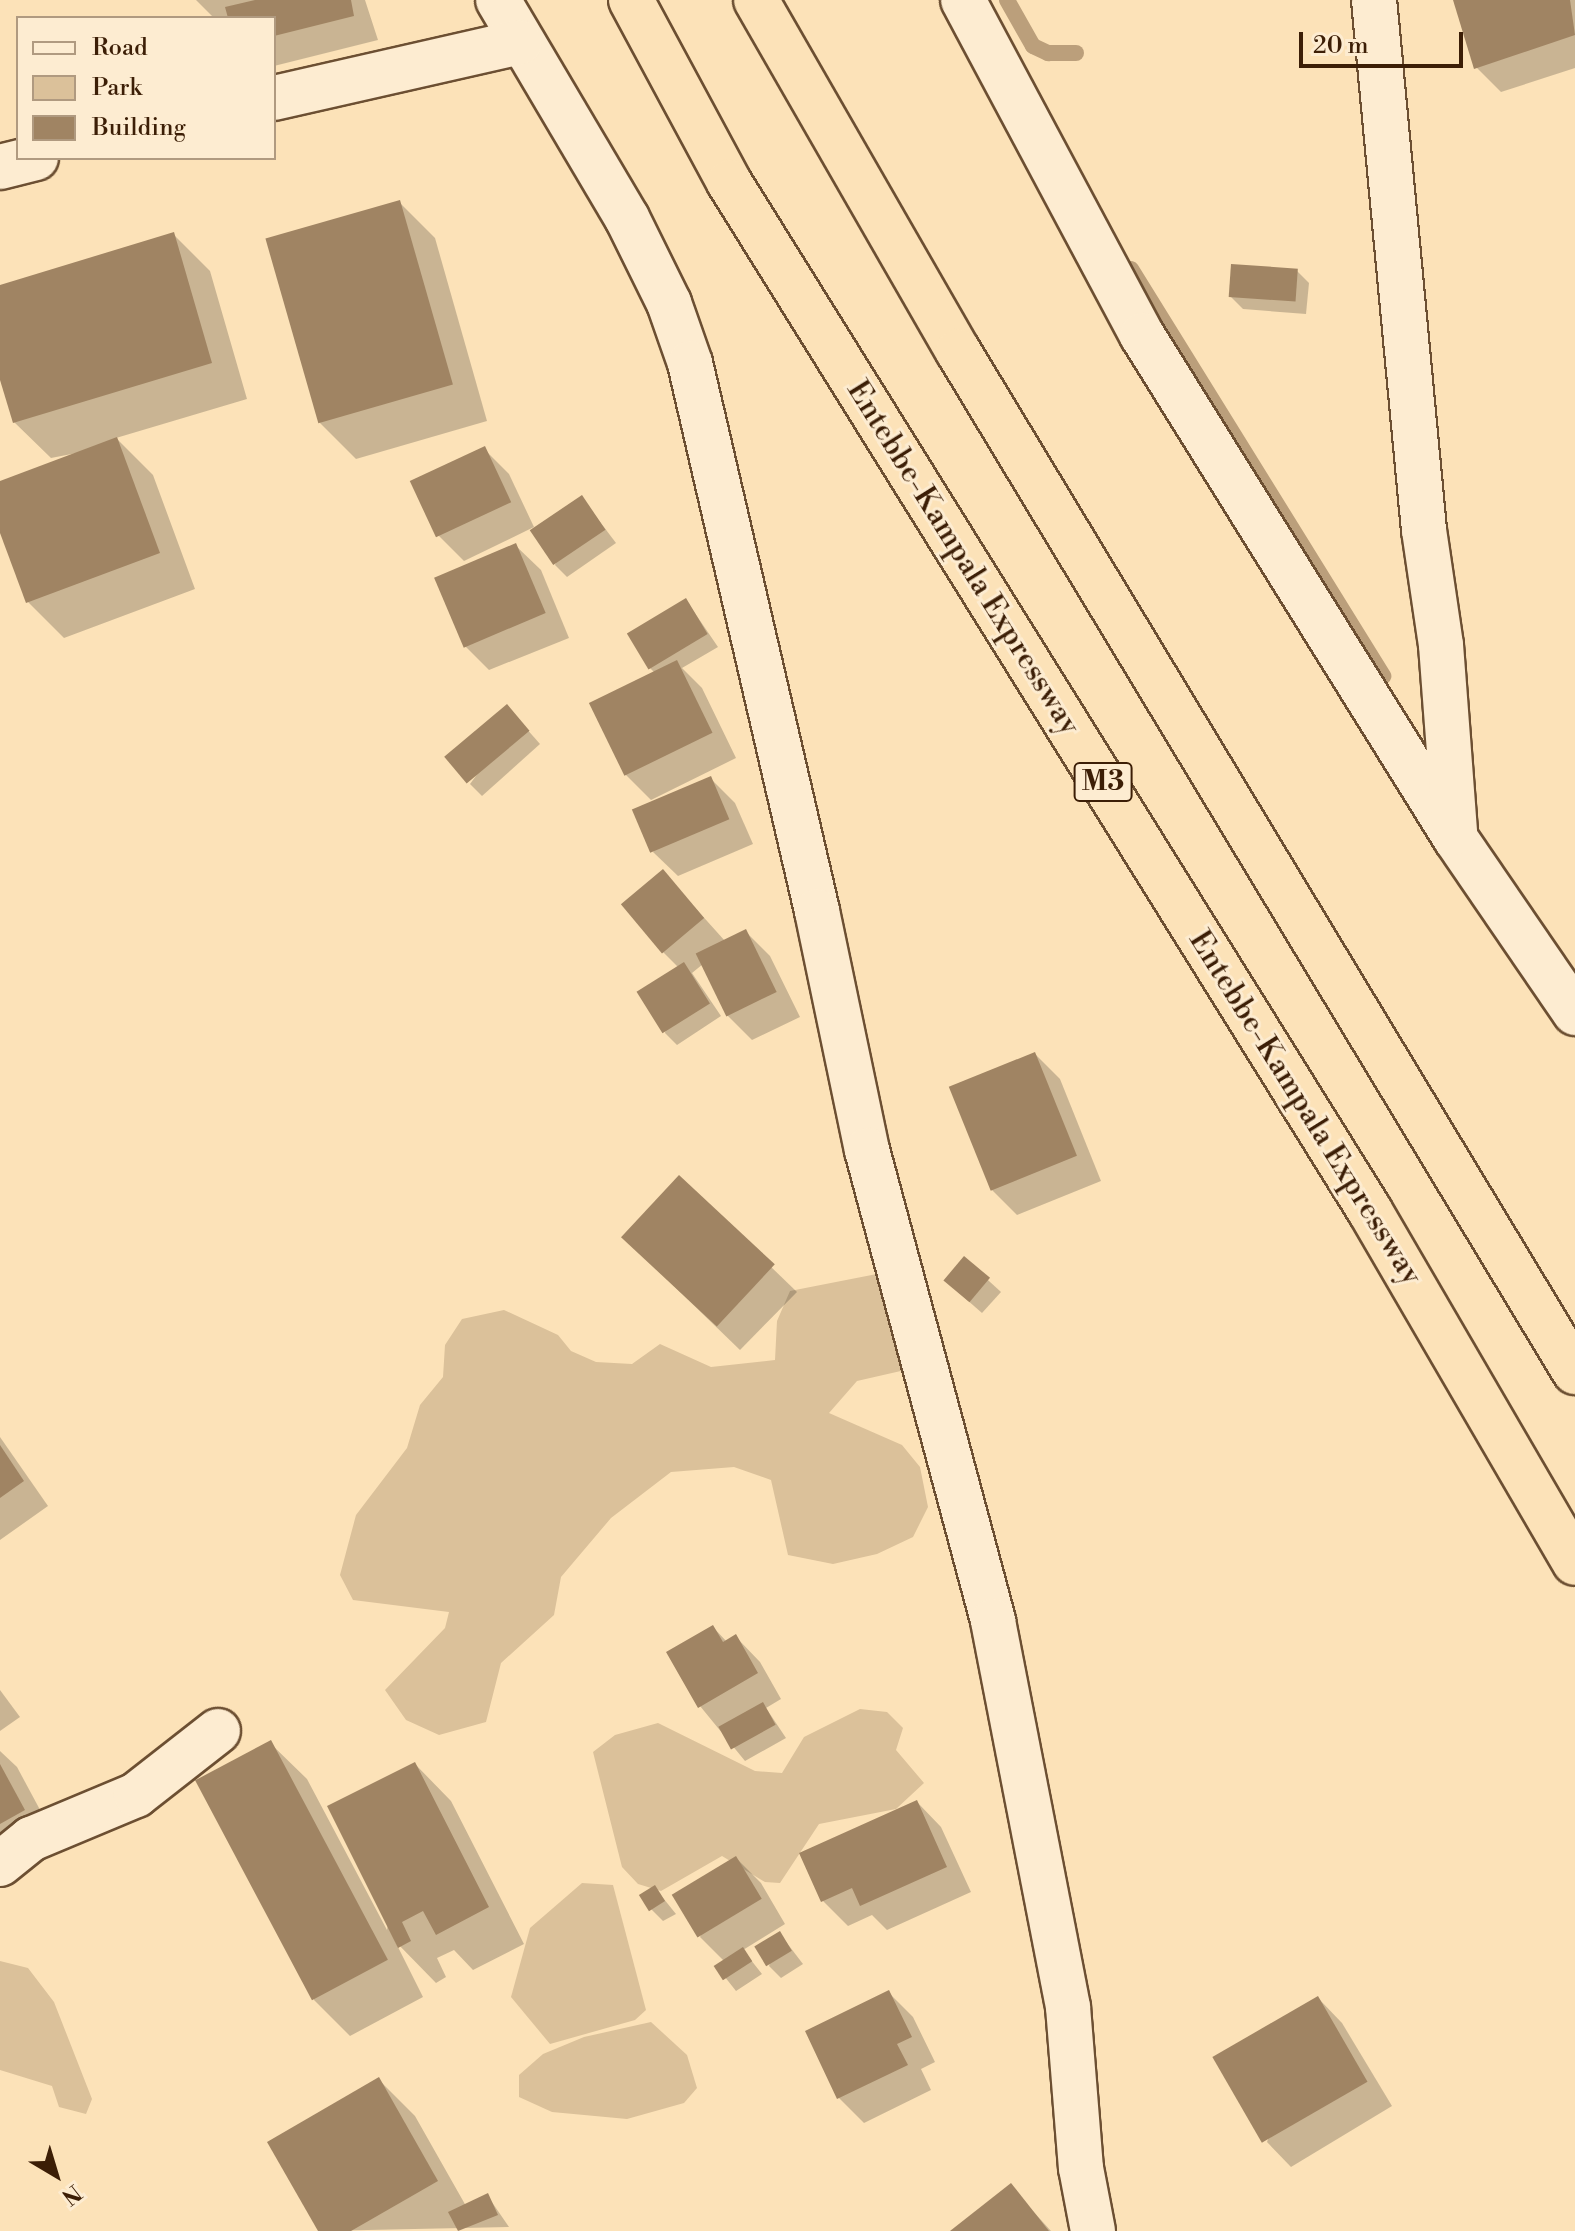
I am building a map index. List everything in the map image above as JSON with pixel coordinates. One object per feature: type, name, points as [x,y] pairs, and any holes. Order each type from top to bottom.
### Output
[{"type":"highway","name":"Entebbe-Kampala Expressway","points":[[631,0],[729,182],[1370,1211],[1575,1563]]},
{"type":"highway","points":[[756,0],[966,365],[1575,1372]]},
{"type":"street","points":[[498,0],[520,42],[627,218],[669,303],[690,363],[817,911],[867,1150],[993,1621],[1068,2007],[1081,2168],[1093,2231]]},
{"type":"street","points":[[963,0],[1142,335],[1456,839],[1575,1013]]},
{"type":"street","points":[[1374,0],[1424,530],[1441,645],[1456,839]]},
{"type":"street","points":[[276,98],[520,42]]},
{"type":"street","points":[[0,167],[28,160]]},
{"type":"street","points":[[0,1864],[31,1839],[136,1795],[218,1731]]},
{"type":"green space","points":[[887,1272],[927,1365],[857,1381],[829,1413],[902,1445],[920,1467],[928,1507],[913,1537],[877,1554],[833,1564],[788,1555],[771,1480],[734,1467],[671,1472],[611,1518],[561,1577],[554,1615],[501,1663],[486,1722],[439,1735],[406,1720],[385,1690],[445,1628],[449,1612],[353,1600],[340,1575],[356,1515],[407,1448],[420,1405],[443,1377],[445,1345],[462,1319],[504,1310],[558,1335],[571,1351],[596,1362],[632,1364],[660,1344],[711,1367],[775,1360],[777,1321],[790,1291]]},
{"type":"green space","points":[[860,1709],[887,1712],[903,1728],[896,1750],[924,1783],[896,1809],[819,1824],[780,1883],[765,1882],[722,1856],[661,1891],[638,1884],[622,1867],[593,1752],[615,1735],[658,1723],[755,1771],[782,1773],[804,1737]]},
{"type":"green space","points":[[582,1883],[613,1885],[646,2010],[635,2020],[550,2044],[511,1997],[530,1928]]},
{"type":"green space","points":[[0,1961],[28,1968],[54,2002],[92,2099],[86,2114],[59,2107],[52,2086],[0,2070]]},
{"type":"green space","points":[[651,2022],[687,2055],[697,2088],[684,2103],[627,2119],[552,2112],[519,2097],[519,2075],[543,2054],[584,2037]]},
{"type":"building","points":[[255,0],[351,0],[354,16],[276,36],[276,16],[227,16],[225,7]]},
{"type":"building","points":[[1453,0],[1570,0],[1575,35],[1474,69]]},
{"type":"building","points":[[400,200],[453,385],[318,423],[265,239]]},
{"type":"building","points":[[174,232],[212,363],[13,423],[0,380],[0,285]]},
{"type":"building","points":[[1231,264],[1298,269],[1296,302],[1229,297]]},
{"type":"building","points":[[117,437],[160,553],[26,603],[0,533],[0,481]]},
{"type":"building","points":[[485,446],[511,502],[436,537],[410,481]]},
{"type":"building","points":[[582,495],[605,530],[553,565],[530,530]]},
{"type":"building","points":[[516,543],[546,613],[464,648],[434,578]]},
{"type":"building","points":[[686,598],[708,634],[648,670],[627,634]]},
{"type":"building","points":[[677,660],[713,733],[624,776],[589,703]]},
{"type":"building","points":[[507,704],[529,731],[467,784],[444,757]]},
{"type":"building","points":[[711,776],[729,819],[650,853],[632,810]]},
{"type":"building","points":[[663,869],[704,918],[662,953],[621,904]]},
{"type":"building","points":[[746,929],[777,992],[726,1016],[696,954]]},
{"type":"building","points":[[684,962],[710,1004],[662,1033],[637,992]]},
{"type":"building","points":[[1035,1052],[1077,1156],[991,1191],[949,1087]]},
{"type":"building","points":[[679,1175],[775,1264],[717,1327],[621,1237]]},
{"type":"building","points":[[964,1256],[990,1278],[969,1302],[943,1281]]},
{"type":"building","points":[[0,1445],[24,1481],[0,1498]]},
{"type":"building","points":[[713,1625],[723,1642],[736,1634],[758,1673],[698,1708],[666,1652]]},
{"type":"building","points":[[763,1702],[776,1725],[731,1749],[718,1727]]},
{"type":"building","points":[[271,1740],[388,1960],[312,2000],[195,1780]]},
{"type":"building","points":[[415,1762],[489,1907],[436,1935],[423,1911],[402,1922],[411,1941],[398,1948],[327,1806]]},
{"type":"building","points":[[0,1764],[25,1810],[0,1824]]},
{"type":"building","points":[[917,1800],[947,1867],[860,1906],[852,1888],[821,1902],[799,1853]]},
{"type":"building","points":[[736,1856],[762,1899],[697,1937],[672,1895]]},
{"type":"building","points":[[655,1885],[665,1901],[649,1911],[639,1895]]},
{"type":"building","points":[[780,1931],[792,1951],[766,1966],[754,1946]]},
{"type":"building","points":[[743,1947],[752,1961],[723,1980],[714,1966]]},
{"type":"building","points":[[889,1990],[912,2037],[897,2044],[908,2065],[837,2099],[805,2031]]},
{"type":"building","points":[[1318,1996],[1368,2082],[1262,2143],[1212,2057]]},
{"type":"building","points":[[379,2077],[438,2181],[351,2231],[318,2231],[267,2142]]},
{"type":"building","points":[[1011,2183],[1049,2231],[950,2231]]},
{"type":"building","points":[[488,2193],[498,2215],[458,2231],[448,2212]]},
{"type":"waterway","points":[[1007,0],[1033,46],[1048,53],[1076,53]]},
{"type":"waterway","points":[[1131,269],[1383,676]]}]
